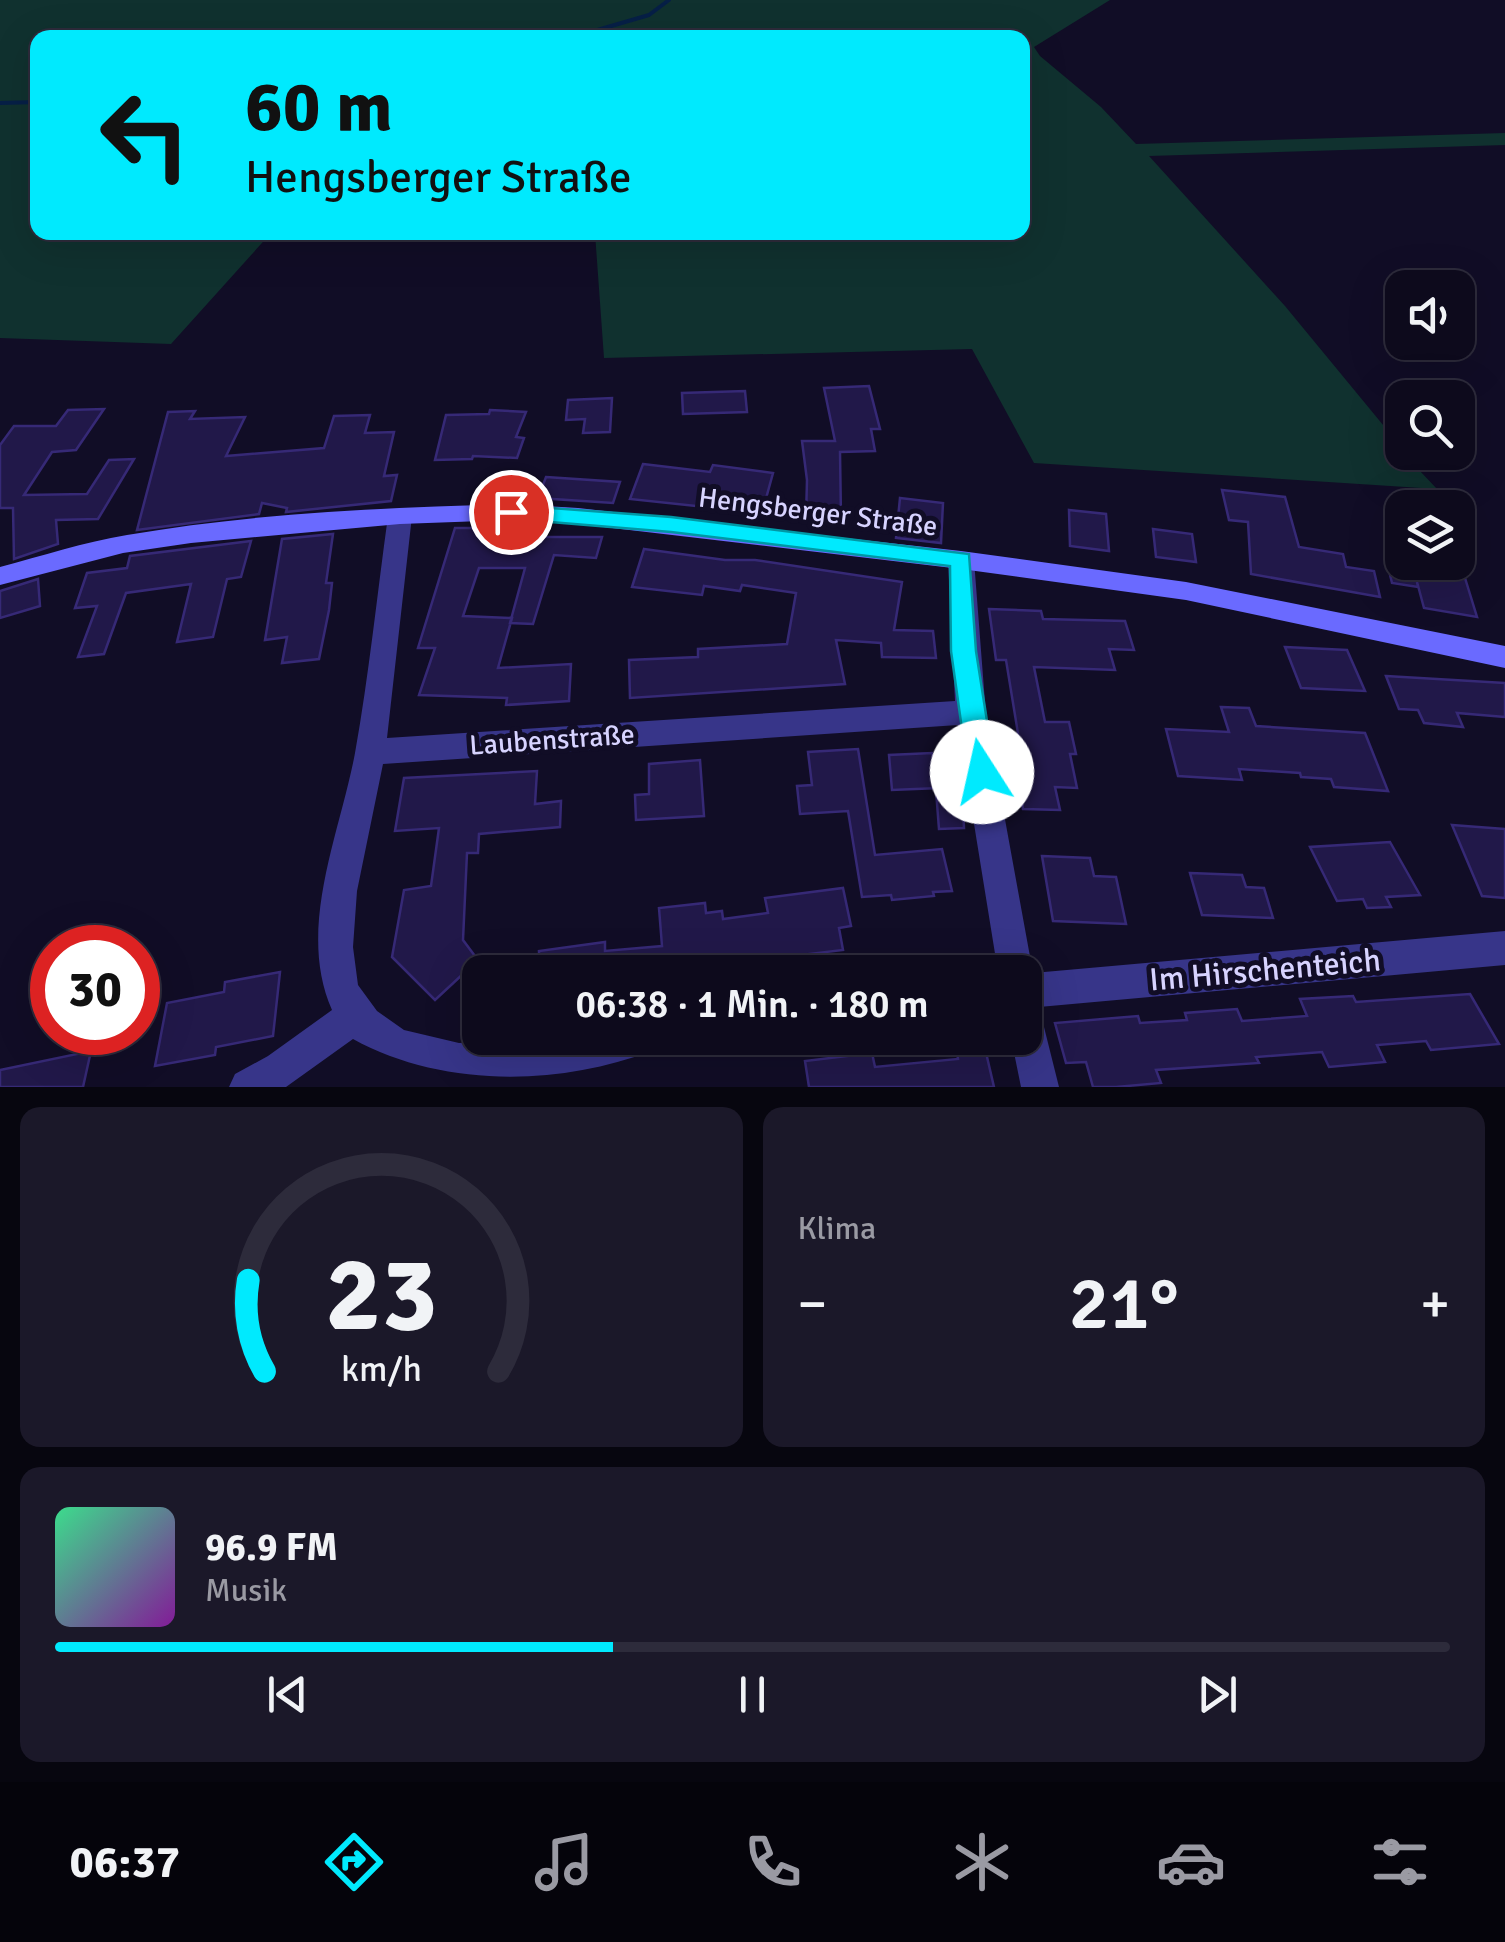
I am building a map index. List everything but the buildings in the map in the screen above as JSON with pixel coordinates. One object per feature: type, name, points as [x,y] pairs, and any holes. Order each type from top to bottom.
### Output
[{"type":"street","name":"Hengsberger Straße","points":[[0,576],[124,544],[224,531],[400,516],[511,512],[578,516],[961,560],[1186,590],[1505,657]]},
{"type":"street","points":[[400,516],[370,752],[338,920],[336,970],[342,993],[378,1039],[412,1057],[458,1069],[539,1064],[573,1055]]},
{"type":"street","points":[[961,560],[971,712],[1013,955]]},
{"type":"street","name":"Laubenstraße","points":[[370,752],[971,712]]},
{"type":"street","name":"Im Hirschenteich","points":[[1042,989],[1505,948]]},
{"type":"street","points":[[248,1087],[281,1069],[356,1015]]},
{"type":"street","points":[[1033,1055],[1040,1087]]},
{"type":"green space","points":[[0,0],[1110,0],[1034,47],[1136,144],[1505,133],[1505,145],[1149,156],[1285,306],[1385,427],[1385,470],[1419,470],[1437,489],[1034,463],[972,349],[604,358],[596,240],[1030,240],[1030,30],[30,30],[30,240],[265,240],[171,344],[0,338]]},
{"type":"waterway","points":[[597,30],[649,15],[669,0]]},
{"type":"waterway","points":[[0,103],[30,102]]},
{"type":"route","points":[[511,512],[671,524],[961,560],[964,651],[982,772]]}]
